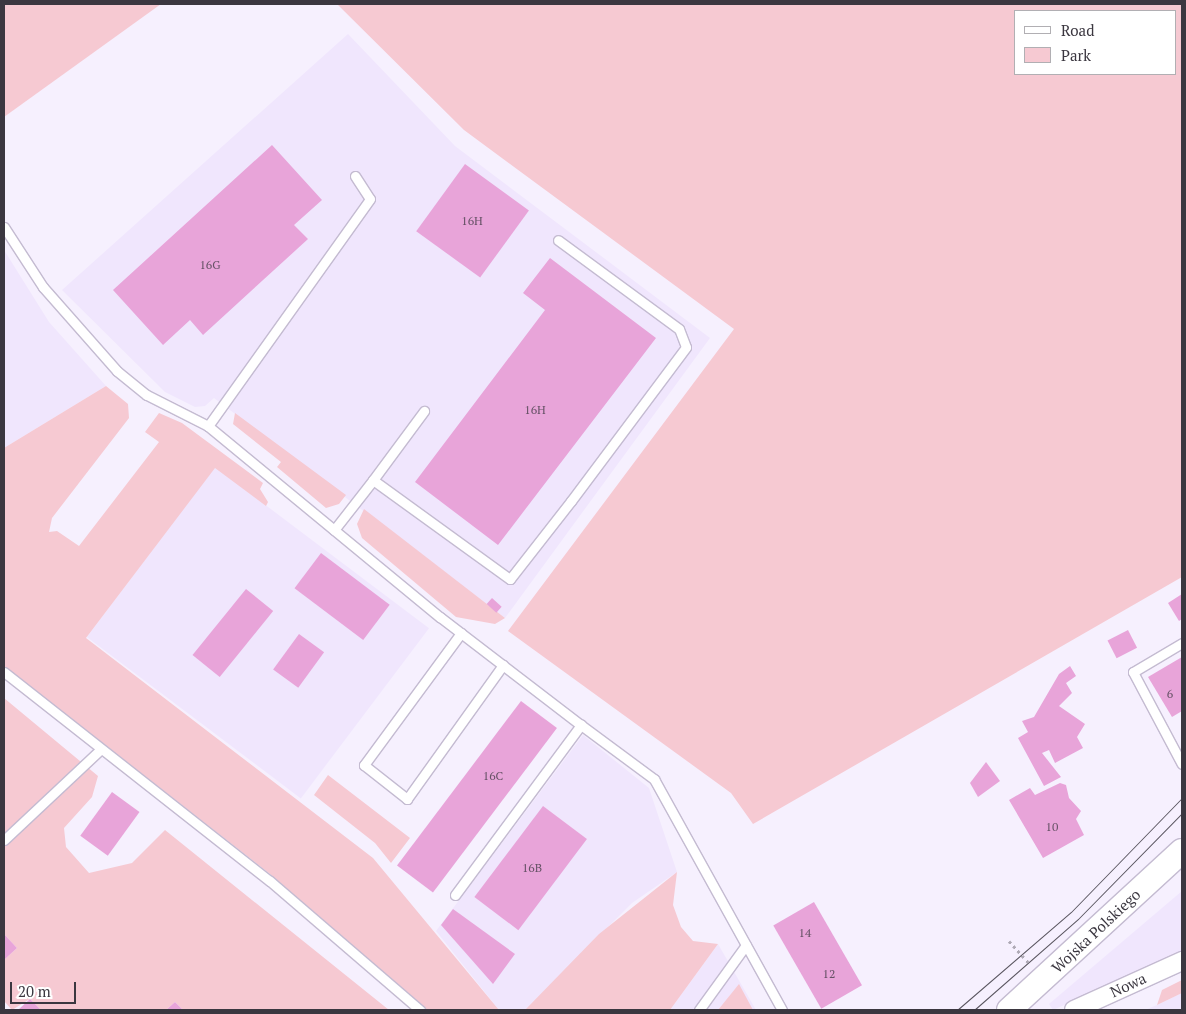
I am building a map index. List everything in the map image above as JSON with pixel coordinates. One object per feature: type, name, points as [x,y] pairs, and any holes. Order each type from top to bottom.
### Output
[{"type":"street","name":"Wojska Polskiego","points":[[1009,1010],[1182,851]]},
{"type":"street","name":"Nowa","points":[[1074,1010],[1182,961]]},
{"type":"lane","points":[[208,426],[221,402],[370,199],[355,176]]},
{"type":"lane","points":[[4,227],[43,287],[117,372],[147,395],[208,426],[461,633],[654,779],[782,1010]]},
{"type":"lane","points":[[373,480],[510,579],[559,516],[686,347],[679,329],[558,240]]},
{"type":"lane","points":[[334,530],[424,411]]},
{"type":"lane","points":[[461,633],[364,765],[407,799],[503,665]]},
{"type":"lane","points":[[1182,643],[1133,672],[1182,764]]},
{"type":"lane","points":[[4,672],[270,881],[420,1010]]},
{"type":"lane","points":[[455,895],[581,725]]},
{"type":"lane","points":[[4,840],[101,749]]},
{"type":"lane","points":[[699,1010],[746,945]]},
{"type":"path","points":[[1009,941],[1032,968]]},
{"type":"shaded area","points":[[348,34],[455,146],[710,338],[505,618],[214,398],[205,406],[195,407],[165,392],[62,290]]},
{"type":"shaded area","points":[[4,250],[49,322],[106,386],[4,448]]},
{"type":"shaded area","points":[[215,467],[429,628],[301,798],[87,637]]},
{"type":"shaded area","points":[[583,735],[649,788],[677,872],[632,903],[525,1010],[499,1010],[436,931]]},
{"type":"shaded area","points":[[1182,891],[1182,953],[1053,1010],[1049,1004]]},
{"type":"shaded area","points":[[718,944],[756,1010],[670,1010]]},
{"type":"shaded area","points":[[1182,993],[1182,1010],[1145,1010],[1157,1005]]},
{"type":"green space","points":[[4,4],[161,4],[4,117]]},
{"type":"green space","points":[[337,4],[1182,4],[1182,577],[753,824],[731,793],[508,631],[734,329],[464,130]]},
{"type":"green space","points":[[106,386],[128,404],[129,418],[52,518],[49,532],[57,531],[79,546],[159,442],[145,432],[159,413],[182,423],[263,483],[260,489],[268,502],[266,506],[215,468],[86,638],[373,858],[499,1010],[427,1010],[270,874],[4,666],[4,448]]},
{"type":"green space","points":[[235,413],[346,495],[339,504],[326,508],[277,467],[281,462],[233,424]]},
{"type":"green space","points":[[364,509],[505,618],[495,624],[456,617],[362,538],[357,524]]},
{"type":"green space","points":[[4,698],[98,776],[92,797],[64,828],[66,847],[89,873],[132,863],[165,830],[389,1010],[183,1010],[175,1002],[166,1010],[41,1010],[30,999],[12,1010],[4,1001],[4,960],[17,948],[4,934]]},
{"type":"green space","points":[[328,775],[410,838],[391,863],[375,843],[314,795]]},
{"type":"green space","points":[[677,872],[673,905],[681,927],[693,941],[718,944],[670,1010],[525,1010],[599,934]]},
{"type":"green space","points":[[1182,980],[1182,993],[1157,1005],[1162,990]]},
{"type":"green space","points":[[739,984],[753,1010],[718,1010]]},
{"type":"building","points":[[272,145],[322,200],[294,225],[308,239],[203,335],[190,320],[163,345],[113,290]]},
{"type":"building","points":[[465,164],[529,210],[480,278],[416,231]]},
{"type":"building","points":[[550,258],[656,338],[498,545],[415,482],[545,310],[523,293]]},
{"type":"building","points":[[321,553],[390,605],[363,640],[295,588]]},
{"type":"building","points":[[246,589],[273,611],[220,677],[193,655]]},
{"type":"building","points":[[1182,594],[1182,619],[1179,621],[1168,603]]},
{"type":"building","points":[[492,598],[502,607],[496,613],[487,604]]},
{"type":"building","points":[[1128,630],[1137,648],[1117,658],[1108,640]]},
{"type":"building","points":[[299,634],[324,652],[298,688],[273,670]]},
{"type":"building","points":[[1182,657],[1182,711],[1172,717],[1148,677]]},
{"type":"building","points":[[1070,666],[1076,676],[1066,683],[1072,693],[1059,706],[1085,724],[1077,737],[1083,748],[1055,763],[1049,750],[1042,753],[1061,777],[1044,786],[1018,738],[1028,732],[1022,721],[1034,717],[1059,674]]},
{"type":"building","points":[[521,701],[557,728],[433,893],[397,866]]},
{"type":"building","points":[[986,762],[1000,781],[978,797],[970,783]]},
{"type":"building","points":[[1060,783],[1066,785],[1069,798],[1081,811],[1076,819],[1084,835],[1043,858],[1009,800],[1030,788],[1035,795]]},
{"type":"building","points":[[112,792],[140,812],[108,856],[80,836]]},
{"type":"building","points":[[543,806],[587,839],[518,930],[474,897]]},
{"type":"building","points":[[814,902],[862,985],[821,1009],[773,926]]},
{"type":"building","points":[[453,909],[515,954],[493,984],[441,925]]},
{"type":"building","points":[[4,934],[17,948],[4,960]]},
{"type":"building","points":[[30,999],[41,1010],[18,1010]]},
{"type":"building","points":[[175,1002],[183,1010],[166,1010]]},
{"type":"tram line","points":[[957,1010],[1071,912],[1182,798]]},
{"type":"tram line","points":[[974,1010],[1078,919],[1182,813]]}]
